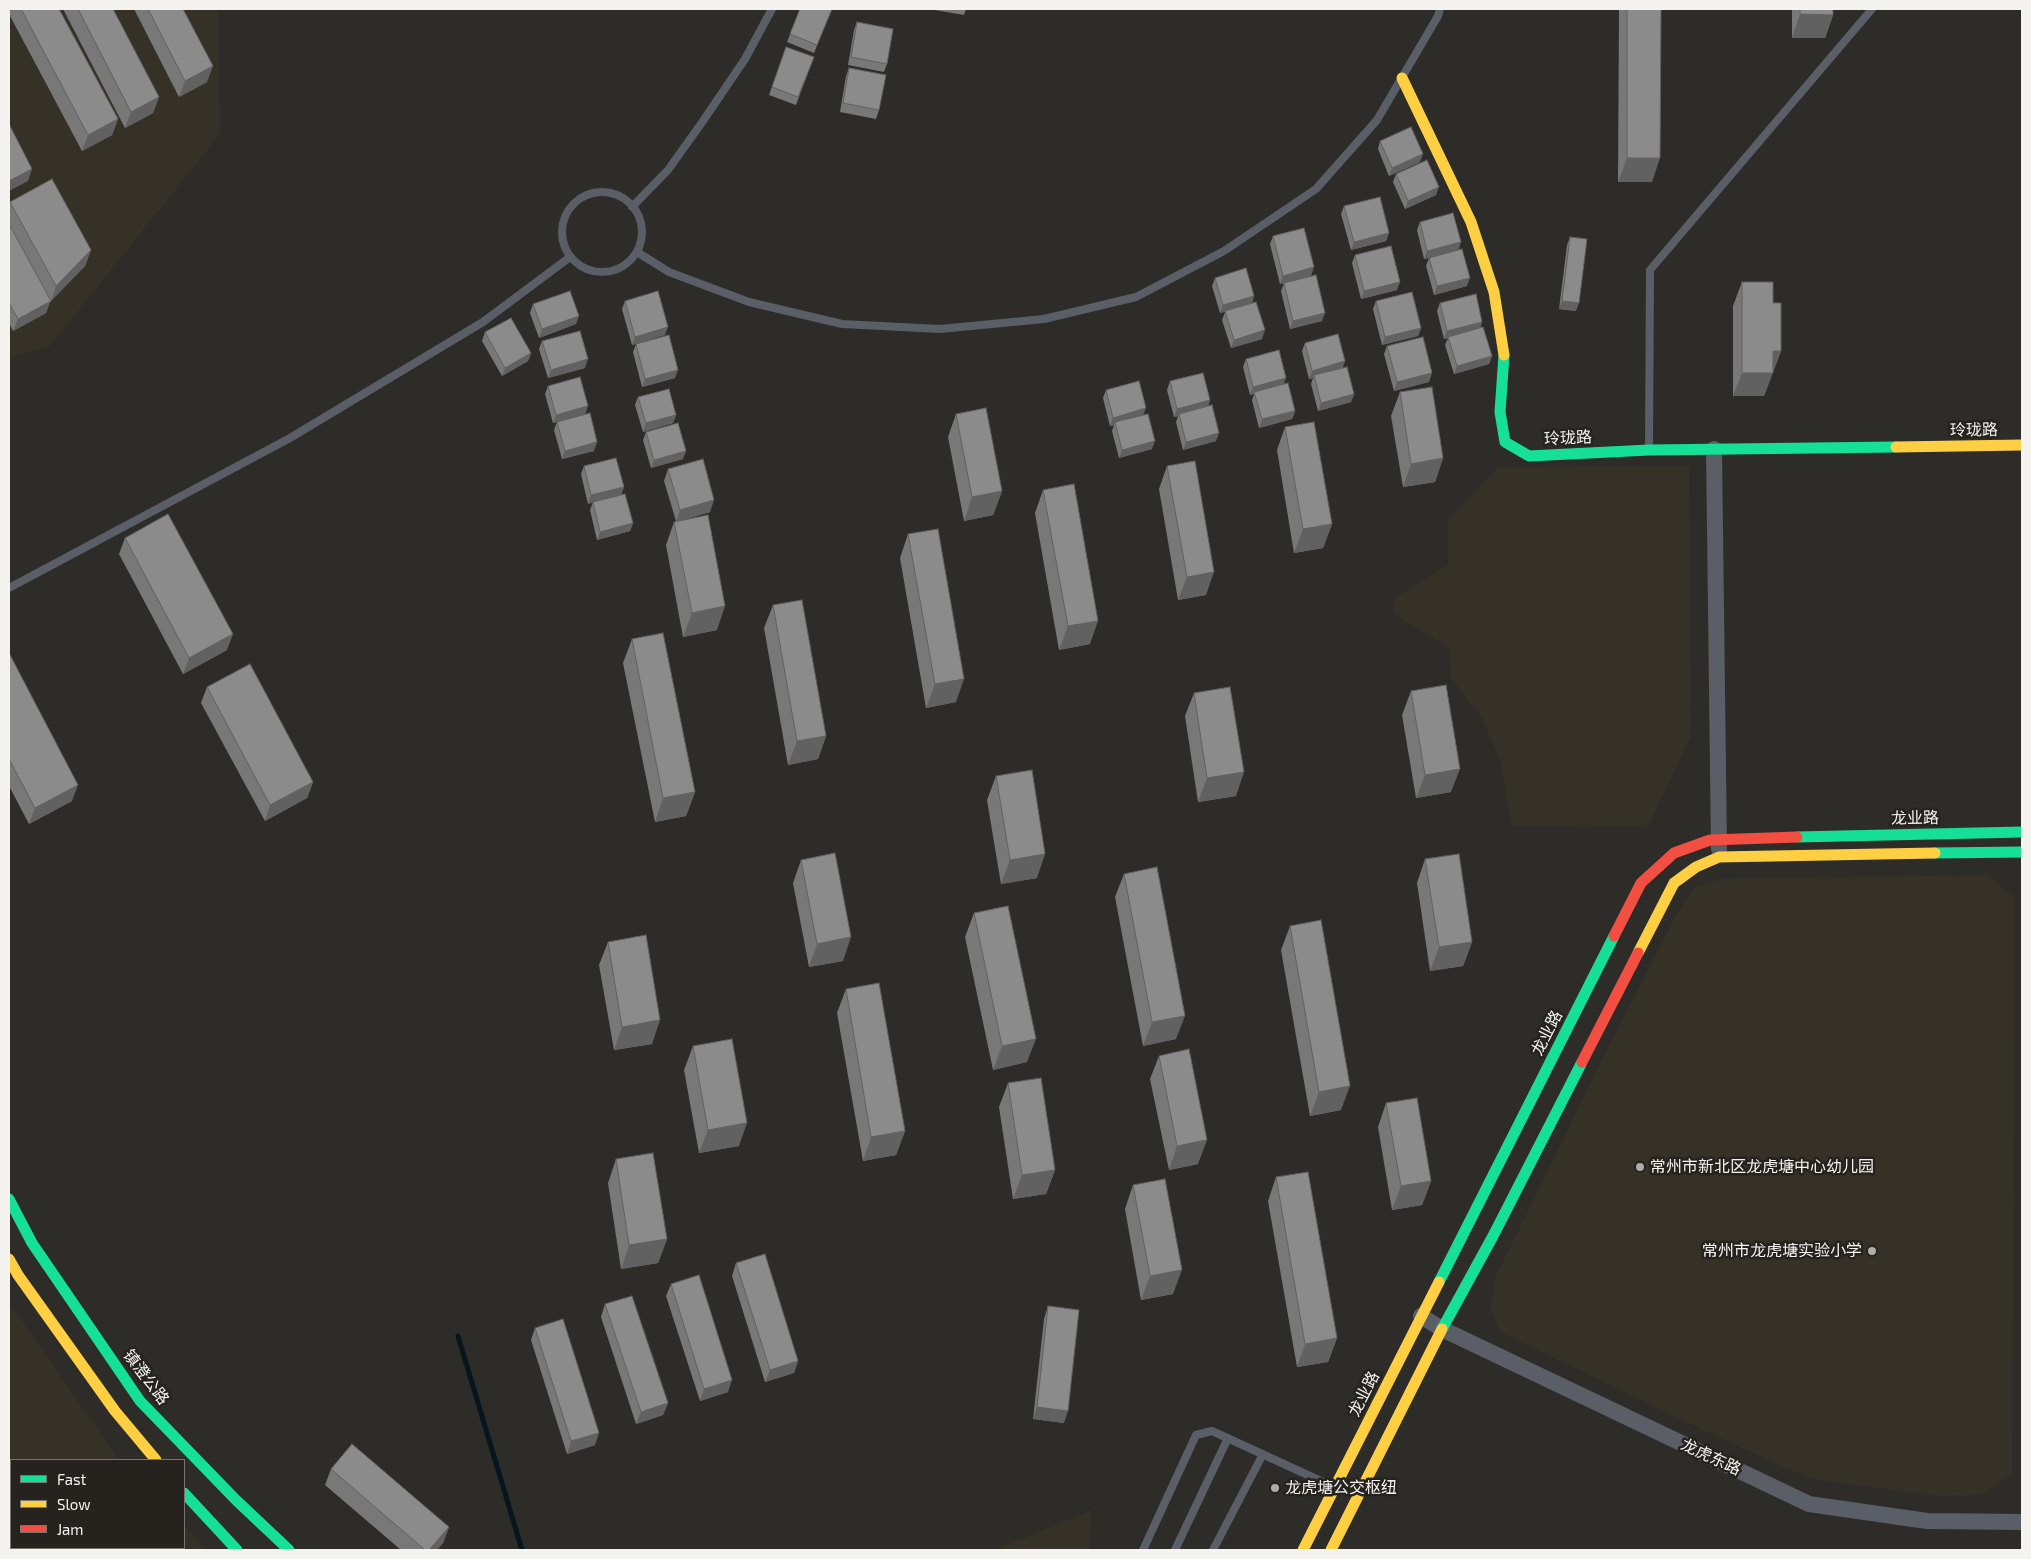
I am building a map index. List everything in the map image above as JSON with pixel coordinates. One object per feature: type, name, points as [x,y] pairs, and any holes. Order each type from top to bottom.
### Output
[{"type":"street","name":"玲珑路","points":[[1402,78],[1471,222],[1494,292],[1504,351],[1500,412],[1505,442],[1529,456],[1649,450],[2022,445]]},
{"type":"street","points":[[1714,449],[1719,857]]},
{"type":"street","name":"龙业路","points":[[1331,1550],[1346,1493],[1421,1316],[1641,883],[1674,853],[1710,840],[2022,832]]},
{"type":"street","name":"龙业路","points":[[1304,1550],[1346,1493],[1442,1329],[1493,1236],[1674,883],[1696,867],[1719,857],[2022,852]]},
{"type":"street","name":"镇澄公路","points":[[9,1198],[32,1243],[140,1401],[236,1500],[289,1550]]},
{"type":"street","points":[[9,1259],[13,1277],[115,1411],[155,1459]]},
{"type":"street","name":"龙虎东路","points":[[1421,1316],[1442,1329],[1810,1504],[1927,1521],[2022,1522]]},
{"type":"street","points":[[185,1494],[237,1550]]},
{"type":"lane","points":[[632,206],[668,170],[703,121],[745,59],[772,9]]},
{"type":"lane","points":[[637,252],[669,272],[749,302],[842,324],[940,329],[1044,319],[1136,297],[1224,251],[1316,190],[1377,120],[1438,16],[1440,9]]},
{"type":"lane","points":[[1649,450],[1650,270],[1872,9]]},
{"type":"lane","points":[[597,192],[614,194],[629,202],[637,212],[641,225],[641,239],[637,252],[627,264],[613,271],[597,273],[582,268],[570,257],[562,242],[562,224],[568,208],[581,197],[597,192]]},
{"type":"lane","points":[[9,588],[290,438],[483,322],[570,257]]},
{"type":"lane","points":[[1142,1550],[1196,1435],[1212,1430],[1346,1493]]},
{"type":"lane","points":[[1175,1550],[1228,1438]]},
{"type":"lane","points":[[1213,1550],[1263,1454]]},
{"type":"shaded area","points":[[9,9],[219,9],[220,134],[50,346],[9,357]]},
{"type":"shaded area","points":[[1689,466],[1691,736],[1648,827],[1512,826],[1500,760],[1482,718],[1451,678],[1449,648],[1393,613],[1394,598],[1448,565],[1448,520],[1499,467]]},
{"type":"shaded area","name":"常州市龙虎塘实验小学","points":[[1988,875],[2015,898],[2012,1474],[1982,1495],[1938,1496],[1812,1479],[1731,1443],[1500,1332],[1490,1307],[1496,1276],[1603,1058],[1674,919],[1695,887],[1721,879]]},
{"type":"shaded area","points":[[9,1308],[16,1312],[120,1459],[10,1459],[10,1549],[185,1549],[185,1527],[206,1550],[9,1550]]},
{"type":"shaded area","points":[[1092,1510],[1089,1550],[995,1550]]},
{"type":"building","points":[[21,9],[59,9],[118,119],[88,135]]},
{"type":"building","points":[[78,9],[113,9],[159,97],[131,112]]},
{"type":"building","points":[[148,9],[183,9],[213,66],[185,81]]},
{"type":"building","points":[[800,9],[832,9],[817,45],[790,34]]},
{"type":"building","points":[[1627,9],[1661,9],[1660,158],[1627,158]]},
{"type":"building","points":[[1800,9],[1833,9],[1833,15],[1800,14]]},
{"type":"building","points":[[857,22],[893,29],[887,64],[851,57]]},
{"type":"building","points":[[786,47],[814,57],[798,97],[772,87]]},
{"type":"building","points":[[849,68],[886,75],[879,110],[843,103]]},
{"type":"building","points":[[9,127],[32,169],[9,181]]},
{"type":"building","points":[[1411,127],[1423,154],[1392,168],[1380,141]]},
{"type":"building","points":[[1427,160],[1439,187],[1408,201],[1396,174]]},
{"type":"building","points":[[52,179],[91,250],[56,286],[10,202]]},
{"type":"building","points":[[1380,197],[1389,233],[1354,242],[1344,206]]},
{"type":"building","points":[[1453,213],[1461,242],[1427,251],[1420,222]]},
{"type":"building","points":[[9,224],[51,301],[18,319],[9,303]]},
{"type":"building","points":[[1304,228],[1314,267],[1283,276],[1273,236]]},
{"type":"building","points":[[1570,237],[1587,239],[1579,303],[1562,301]]},
{"type":"building","points":[[1391,246],[1400,282],[1364,291],[1355,255]]},
{"type":"building","points":[[1462,249],[1470,278],[1437,286],[1429,258]]},
{"type":"building","points":[[1246,268],[1254,296],[1223,305],[1215,278]]},
{"type":"building","points":[[1316,275],[1325,313],[1293,321],[1284,283]]},
{"type":"building","points":[[1742,282],[1773,282],[1773,303],[1781,303],[1781,351],[1773,351],[1773,373],[1742,373]]},
{"type":"building","points":[[570,291],[579,316],[542,329],[533,304]]},
{"type":"building","points":[[658,291],[668,327],[635,337],[625,301]]},
{"type":"building","points":[[1412,292],[1421,328],[1385,337],[1376,301]]},
{"type":"building","points":[[1476,294],[1482,322],[1447,331],[1440,303]]},
{"type":"building","points":[[1256,302],[1265,330],[1234,340],[1225,311]]},
{"type":"building","points":[[511,318],[531,353],[505,368],[485,332]]},
{"type":"building","points":[[1483,327],[1492,356],[1457,366],[1448,337]]},
{"type":"building","points":[[580,331],[588,359],[551,370],[542,341]]},
{"type":"building","points":[[1338,334],[1345,361],[1312,371],[1305,343]]},
{"type":"building","points":[[669,335],[678,370],[645,379],[636,344]]},
{"type":"building","points":[[1423,337],[1432,373],[1397,382],[1387,346]]},
{"type":"building","points":[[1279,350],[1286,378],[1253,387],[1246,359]]},
{"type":"building","points":[[1347,367],[1354,394],[1321,403],[1314,375]]},
{"type":"building","points":[[1203,373],[1210,400],[1177,409],[1170,381]]},
{"type":"building","points":[[580,377],[588,406],[556,415],[548,386]]},
{"type":"building","points":[[1139,381],[1146,408],[1113,418],[1106,390]]},
{"type":"building","points":[[1288,383],[1295,411],[1262,419],[1254,392]]},
{"type":"building","points":[[1432,387],[1443,458],[1411,464],[1400,392]]},
{"type":"building","points":[[669,389],[676,415],[646,423],[638,397]]},
{"type":"building","points":[[1212,405],[1219,433],[1186,442],[1179,414]]},
{"type":"building","points":[[986,408],[1002,491],[972,497],[956,414]]},
{"type":"building","points":[[590,413],[597,442],[565,451],[557,422]]},
{"type":"building","points":[[1148,414],[1155,441],[1122,450],[1115,422]]},
{"type":"building","points":[[1314,422],[1332,524],[1303,529],[1285,427]]},
{"type":"building","points":[[678,423],[686,451],[654,460],[646,432]]},
{"type":"building","points":[[616,458],[624,487],[591,495],[584,466]]},
{"type":"building","points":[[703,459],[714,500],[680,510],[668,469]]},
{"type":"building","points":[[1195,461],[1214,572],[1187,577],[1167,466]]},
{"type":"building","points":[[1074,484],[1098,621],[1068,626],[1043,490]]},
{"type":"building","points":[[625,494],[633,523],[600,532],[593,502]]},
{"type":"building","points":[[168,514],[233,634],[189,658],[125,538]]},
{"type":"building","points":[[708,515],[725,606],[692,613],[674,522]]},
{"type":"building","points":[[938,529],[964,679],[935,684],[908,534]]},
{"type":"building","points":[[802,600],[826,736],[797,741],[773,605]]},
{"type":"building","points":[[663,633],[695,792],[663,798],[632,639]]},
{"type":"building","points":[[9,653],[78,785],[35,808],[9,759]]},
{"type":"building","points":[[250,664],[313,782],[270,805],[207,687]]},
{"type":"building","points":[[1446,685],[1460,769],[1425,775],[1411,691]]},
{"type":"building","points":[[1230,687],[1244,772],[1207,778],[1194,693]]},
{"type":"building","points":[[1032,770],[1045,854],[1010,860],[996,776]]},
{"type":"building","points":[[835,853],[851,937],[817,944],[801,860]]},
{"type":"building","points":[[1459,854],[1472,942],[1439,947],[1425,859]]},
{"type":"building","points":[[1157,867],[1185,1016],[1152,1022],[1124,874]]},
{"type":"building","points":[[1008,906],[1036,1039],[1002,1046],[974,913]]},
{"type":"building","points":[[1321,920],[1350,1086],[1319,1092],[1290,926]]},
{"type":"building","points":[[646,935],[660,1020],[622,1027],[608,942]]},
{"type":"building","points":[[879,983],[905,1131],[871,1137],[846,989]]},
{"type":"building","points":[[732,1039],[747,1123],[708,1130],[693,1046]]},
{"type":"building","points":[[1189,1049],[1207,1140],[1177,1146],[1159,1056]]},
{"type":"building","points":[[1041,1078],[1055,1170],[1022,1175],[1008,1083]]},
{"type":"building","points":[[1417,1098],[1431,1181],[1401,1186],[1386,1103]]},
{"type":"building","points":[[653,1153],[667,1239],[629,1245],[616,1159]]},
{"type":"building","points":[[1308,1172],[1337,1338],[1305,1344],[1276,1177]]},
{"type":"building","points":[[1165,1179],[1182,1270],[1150,1276],[1133,1185]]},
{"type":"building","points":[[765,1254],[798,1361],[770,1370],[736,1263]]},
{"type":"building","points":[[699,1275],[732,1380],[704,1389],[671,1284]]},
{"type":"building","points":[[632,1296],[668,1403],[641,1412],[605,1304]]},
{"type":"building","points":[[1048,1306],[1079,1310],[1068,1411],[1037,1407]]},
{"type":"building","points":[[563,1319],[599,1433],[571,1441],[535,1328]]},
{"type":"building","points":[[352,1444],[449,1527],[429,1550],[425,1550],[331,1469]]},
{"type":"waterway","points":[[458,1336],[522,1550]]},
{"type":"traffic: fast","points":[[1504,355],[1500,412],[1505,442],[1529,456],[1649,450],[1896,447]]},
{"type":"traffic: fast","points":[[1797,837],[2022,832]]},
{"type":"traffic: fast","points":[[1935,853],[2022,852]]},
{"type":"traffic: fast","points":[[1439,1282],[1614,936]]},
{"type":"traffic: fast","points":[[1442,1329],[1493,1236],[1582,1062]]},
{"type":"traffic: fast","points":[[9,1199],[32,1243],[140,1401],[236,1500],[289,1550]]},
{"type":"traffic: fast","points":[[185,1494],[237,1550]]},
{"type":"traffic: slow","points":[[1402,78],[1471,222],[1494,292],[1504,355]]},
{"type":"traffic: slow","points":[[1896,447],[2022,445]]},
{"type":"traffic: slow","points":[[1638,953],[1674,883],[1696,867],[1719,857],[1935,853]]},
{"type":"traffic: slow","points":[[9,1259],[18,1275],[115,1411],[155,1459]]},
{"type":"traffic: slow","points":[[1303,1550],[1439,1282]]},
{"type":"traffic: slow","points":[[1331,1550],[1442,1329]]},
{"type":"traffic: jam","points":[[1614,936],[1641,883],[1674,853],[1710,840],[1797,837]]},
{"type":"traffic: jam","points":[[1582,1062],[1638,953]]},
{"type":"place","name":"常州市新北区龙虎塘中心幼儿园","points":[[1640,1167]]},
{"type":"place","name":"常州市龙虎塘实验小学","points":[[1872,1251]]},
{"type":"place","name":"龙虎塘公交枢纽","points":[[1275,1488]]}]
